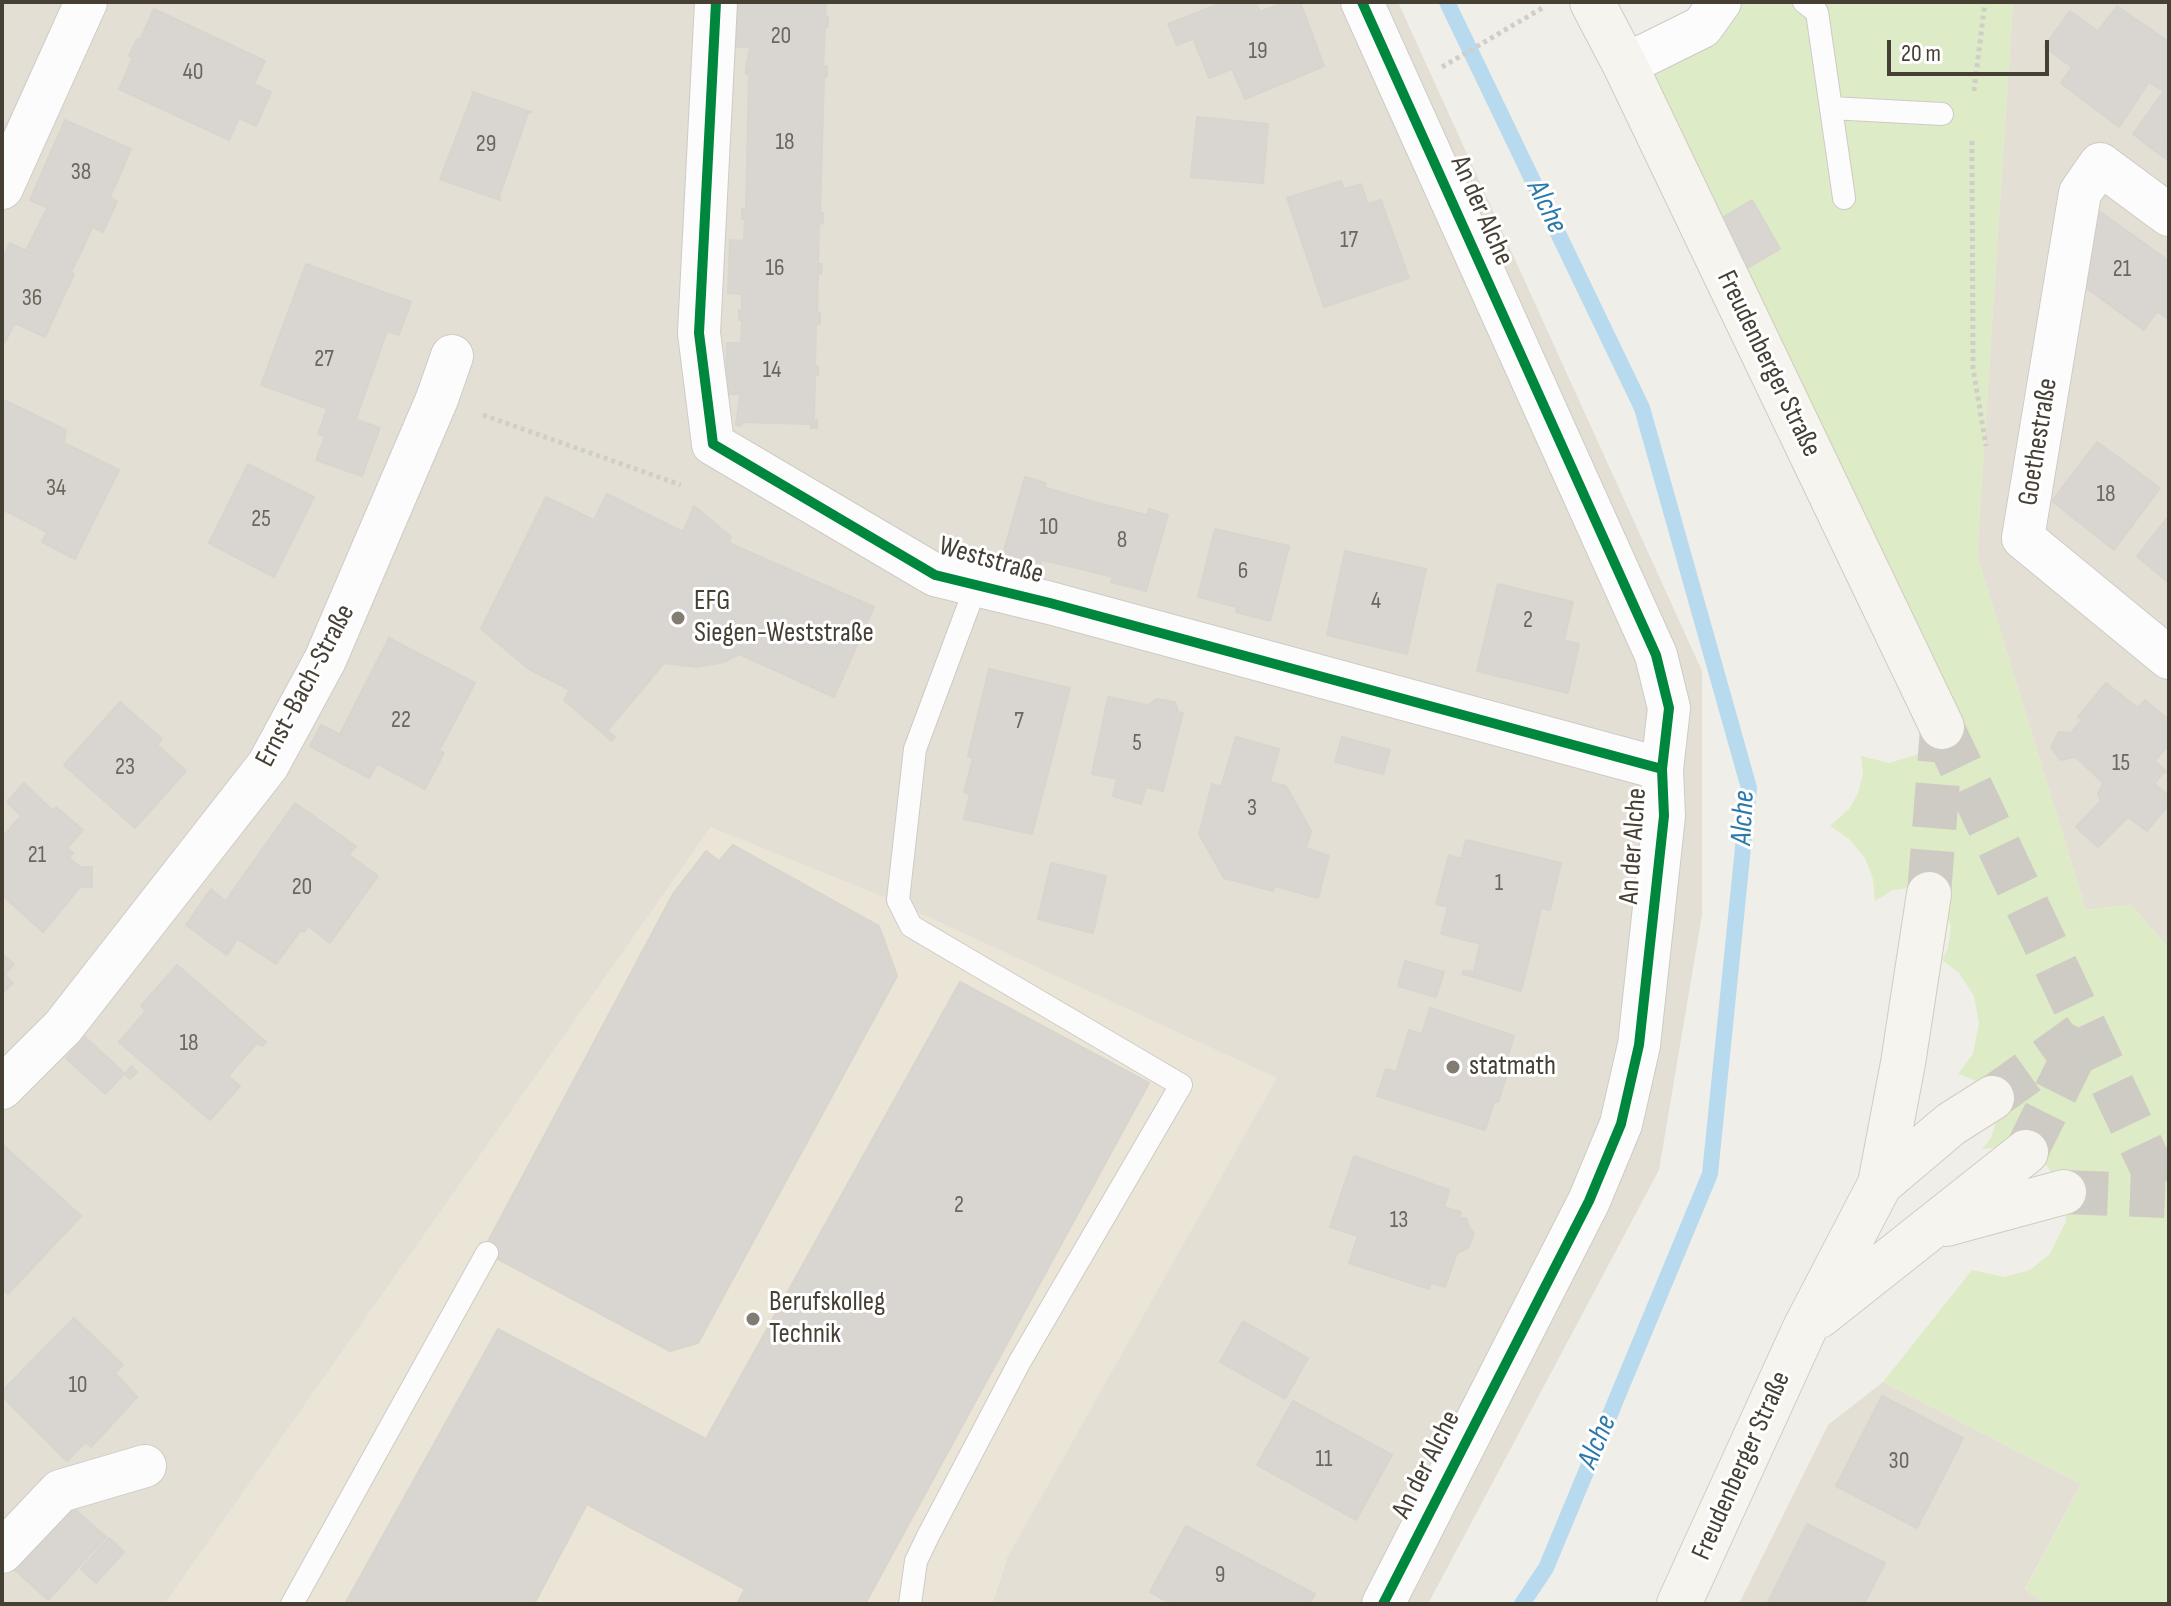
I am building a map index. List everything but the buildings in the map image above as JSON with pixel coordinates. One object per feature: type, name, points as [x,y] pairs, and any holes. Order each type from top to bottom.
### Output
[{"type":"street","points":[[2,188],[86,2]]},
{"type":"street","points":[[713,444],[699,333],[716,2]]},
{"type":"street","name":"An der Alche","points":[[1362,2],[1656,655],[1669,708],[1662,769],[1664,816],[1639,1045],[1621,1124],[1589,1201],[1383,1604]]},
{"type":"street","name":"Freudenberger Straße","points":[[1592,2],[1942,727]]},
{"type":"street","points":[[1625,65],[1702,27],[1720,2]]},
{"type":"street","name":"Goethestraße","points":[[2169,215],[2100,164],[2080,193],[2023,538],[2169,658]]},
{"type":"street","name":"Ernst-Bach-Straße","points":[[2,1088],[63,1027],[268,765],[325,660],[437,399],[452,356]]},
{"type":"street","name":"Weststraße","points":[[713,444],[935,575],[1050,603],[1662,769]]},
{"type":"street","points":[[1880,1184],[1903,1063],[1929,894]]},
{"type":"street","name":"Freudenberger Straße","points":[[1679,1604],[1805,1328],[1880,1184],[1951,1124],[1992,1098]]},
{"type":"street","name":"Freudenberger Straße","points":[[1805,1328],[2026,1152]]},
{"type":"street","points":[[1928,1229],[2064,1192]]},
{"type":"street","points":[[2,1552],[60,1491],[145,1466]]},
{"type":"lane","points":[[1804,2],[1817,12],[1844,198]]},
{"type":"lane","points":[[1831,108],[1942,114]]},
{"type":"lane","points":[[910,1604],[916,1561],[942,1509],[1019,1363],[1181,1085],[911,926],[898,900],[915,749],[976,586]]},
{"type":"lane","points":[[292,1604],[487,1253]]},
{"type":"path","points":[[1974,93],[1985,2]]},
{"type":"path","points":[[1431,73],[1525,18]]},
{"type":"path","points":[[1972,139],[1973,368],[1989,458]]},
{"type":"path","points":[[437,399],[693,489],[713,444]]},
{"type":"shaded area","points":[[2,2],[1398,2],[1702,671],[1702,915],[1659,1170],[1428,1604],[992,1604],[1006,1561],[711,827],[165,1604],[2,1604]]},
{"type":"shaded area","points":[[2013,2],[2169,2],[2169,948],[2131,905],[2086,910],[1977,555]]},
{"type":"shaded area","name":"Berufskolleg Technik","points":[[711,827],[896,902],[1277,1078],[1006,1560],[992,1604],[165,1604]]},
{"type":"shaded area","points":[[1883,1382],[2081,1484],[2025,1589],[2046,1604],[1739,1604],[1828,1425]]},
{"type":"green space","points":[[1720,2],[2013,2],[1977,555],[2086,910],[2131,905],[2169,948],[2169,1604],[2046,1604],[2025,1590],[2081,1484],[1883,1382],[1972,1270],[2004,1277],[2030,1270],[2050,1254],[2066,1221],[2064,1192],[2047,1166],[2027,1152],[2002,1147],[1982,1149],[1991,1138],[1997,1118],[1983,1086],[1958,1074],[1973,1054],[1979,1023],[1974,996],[1959,973],[1942,960],[1948,948],[1951,927],[1945,909],[1909,888],[1893,890],[1875,901],[1873,879],[1865,858],[1849,839],[1830,826],[1849,809],[1858,793],[1863,774],[1861,756],[1889,763],[1916,755],[1942,727],[1625,65]],"holes":[[[1751,201],[1780,249],[1746,269],[1717,221]]]},
{"type":"waterway","name":"Alche","points":[[1447,2],[1642,408],[1749,788],[1710,1174],[1546,1568],[1522,1604]]},
{"type":"tunnel","points":[[1942,727],[2169,1204]]},
{"type":"tunnel","points":[[1929,894],[1942,730]]},
{"type":"tunnel","points":[[2026,1152],[2086,1031]]},
{"type":"tunnel","points":[[1992,1098],[2080,1035]]},
{"type":"tunnel","points":[[2064,1192],[2165,1196]]},
{"type":"cycle path","points":[[716,2],[699,333],[713,444],[935,575],[1050,603],[1662,769]]},
{"type":"cycle path","points":[[1362,2],[1656,655],[1669,708],[1662,769],[1664,816],[1639,1045],[1621,1124],[1589,1201],[1383,1604]]},
{"type":"place","name":"EFG Siegen-Weststraße","points":[[678,618]]},
{"type":"place","name":"statmath","points":[[1453,1067]]},
{"type":"place","name":"Berufskolleg Technik","points":[[753,1319]]}]
